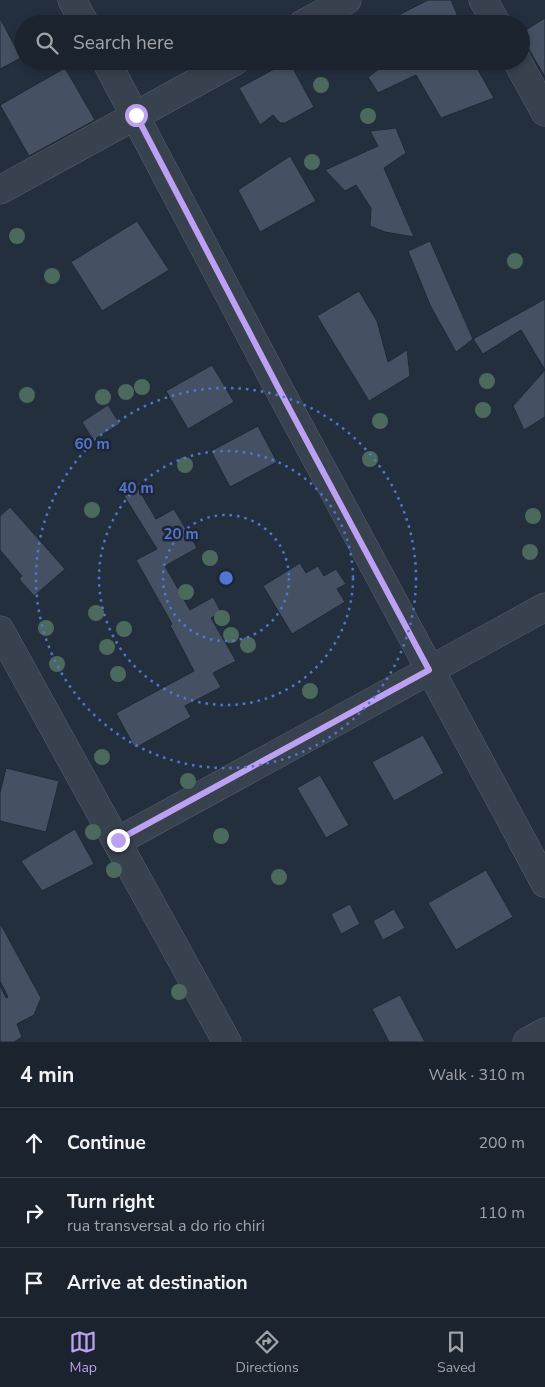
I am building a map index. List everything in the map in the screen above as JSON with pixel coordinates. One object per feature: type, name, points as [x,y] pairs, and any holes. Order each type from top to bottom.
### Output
[{"type":"street","points":[[72,0],[81,15]]},
{"type":"street","points":[[319,15],[346,0]]},
{"type":"street","points":[[483,0],[491,15]]},
{"type":"street","points":[[111,70],[280,391],[545,883]]},
{"type":"street","points":[[0,190],[218,70]]},
{"type":"street","points":[[522,70],[545,112]]},
{"type":"street","points":[[118,840],[545,607]]},
{"type":"street","points":[[0,630],[118,840],[227,1042]]},
{"type":"street","points":[[527,1042],[545,1032]]},
{"type":"building","points":[[428,0],[451,0],[457,15],[399,15]]},
{"type":"building","points":[[0,18],[15,47],[15,61],[0,69]]},
{"type":"building","points":[[545,18],[545,77],[530,51],[530,27]]},
{"type":"building","points":[[61,70],[66,70],[95,120],[29,156],[0,105]]},
{"type":"building","points":[[272,70],[294,70],[314,107],[285,123],[280,123],[273,115],[260,125],[239,88]]},
{"type":"building","points":[[378,70],[478,70],[494,98],[441,118],[416,75],[378,93],[368,77]]},
{"type":"building","points":[[396,128],[406,153],[384,168],[414,237],[385,232],[370,226],[371,208],[356,185],[345,191],[325,170],[378,146],[370,131]]},
{"type":"building","points":[[290,156],[316,201],[260,232],[238,190]]},
{"type":"building","points":[[137,221],[169,270],[102,311],[71,262]]},
{"type":"building","points":[[430,241],[473,339],[456,352],[430,305],[408,251]]},
{"type":"building","points":[[359,291],[377,321],[388,362],[407,350],[410,376],[369,401],[317,316]]},
{"type":"building","points":[[545,299],[545,370],[521,330],[483,354],[473,339]]},
{"type":"building","points":[[212,365],[234,402],[188,429],[166,391]]},
{"type":"building","points":[[545,370],[545,417],[524,430],[513,406]]},
{"type":"building","points":[[108,405],[120,424],[93,440],[82,422]]},
{"type":"building","points":[[258,426],[277,462],[230,487],[211,451]]},
{"type":"building","points":[[135,483],[156,519],[174,509],[197,548],[165,566],[190,610],[213,597],[221,612],[211,618],[236,661],[213,673],[221,687],[185,706],[191,717],[135,748],[116,713],[194,671],[170,625],[172,624],[136,560],[157,549],[121,491]]},
{"type":"building","points":[[10,507],[65,569],[34,596],[19,579],[22,576],[0,550],[0,516]]},
{"type":"building","points":[[300,563],[306,573],[318,566],[324,576],[336,569],[346,584],[337,589],[345,602],[292,634],[263,586]]},
{"type":"building","points":[[423,735],[444,773],[394,801],[372,762]]},
{"type":"building","points":[[6,768],[59,781],[46,832],[0,821],[0,793]]},
{"type":"building","points":[[320,775],[349,825],[326,838],[297,788]]},
{"type":"building","points":[[75,829],[94,864],[42,891],[21,861]]},
{"type":"building","points":[[486,870],[513,917],[456,950],[428,903]]},
{"type":"building","points":[[350,904],[360,924],[341,934],[331,914]]},
{"type":"building","points":[[394,909],[405,928],[383,940],[373,921]]},
{"type":"building","points":[[0,923],[41,998],[34,1015],[17,1024],[22,1037],[14,1042],[0,1042],[0,985],[6,998],[8,997],[0,981]]},
{"type":"building","points":[[400,995],[425,1042],[389,1042],[372,1009]]},
{"type":"route","points":[[118,840],[429,670],[280,391],[136,115]]}]
